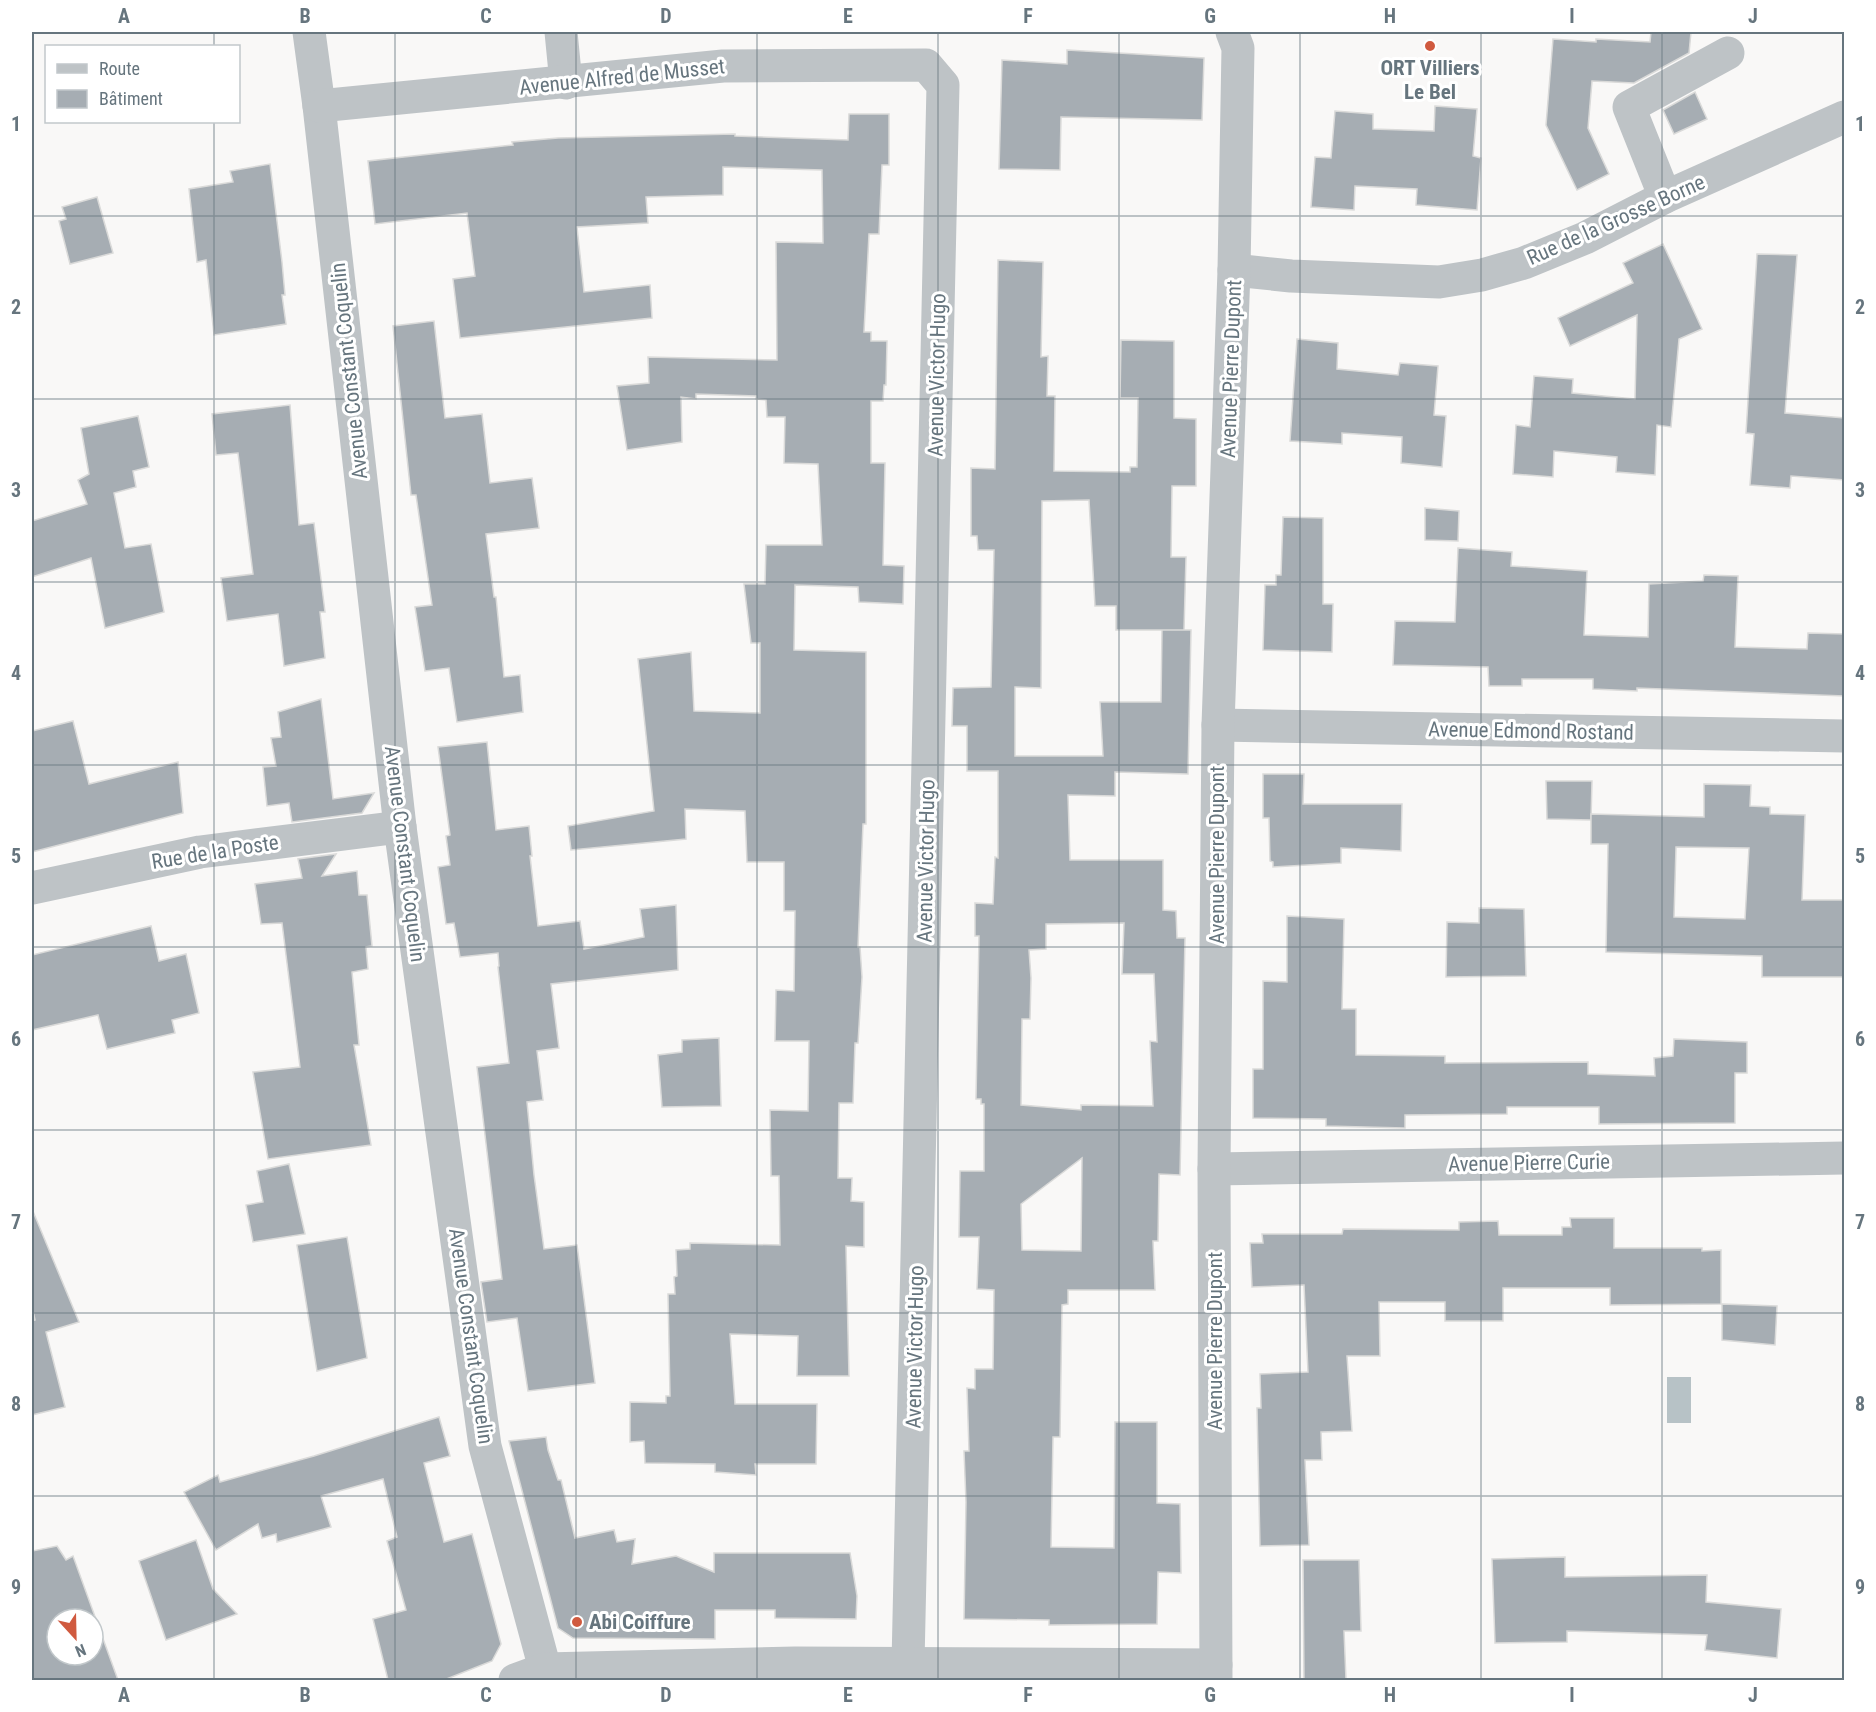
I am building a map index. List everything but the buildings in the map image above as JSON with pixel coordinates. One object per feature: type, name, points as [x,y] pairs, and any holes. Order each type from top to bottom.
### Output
[{"type":"street","name":"Avenue Constant Coquelin","points":[[309,32],[400,827],[485,1446],[530,1675]]},
{"type":"street","points":[[561,32],[566,82]]},
{"type":"street","name":"Avenue Pierre Dupont","points":[[1216,1673],[1214,1169],[1218,725],[1234,270],[1238,48],[1232,32]]},
{"type":"street","points":[[1665,197],[1629,107],[1728,53]]},
{"type":"street","name":"Avenue Alfred de Musset","points":[[319,106],[723,66],[926,65]]},
{"type":"street","name":"Avenue Victor Hugo","points":[[908,1663],[943,86],[926,65]]},
{"type":"street","name":"Rue de la Grosse Borne","points":[[1234,270],[1291,276],[1439,282],[1482,275],[1524,263],[1585,238],[1665,197],[1845,117]]},
{"type":"street","name":"Avenue Edmond Rostand","points":[[1218,725],[1845,736]]},
{"type":"street","name":"Rue de la Poste","points":[[32,888],[200,852],[400,827]]},
{"type":"street","name":"Avenue Pierre Curie","points":[[1214,1169],[1845,1158]]},
{"type":"street","points":[[530,1675],[796,1672],[908,1663],[1216,1673]]},
{"type":"shaded area","points":[[1667,1377],[1691,1377],[1691,1423],[1667,1423]]},
{"type":"place","name":"ORT Villiers Le Bel","points":[[1430,46]]},
{"type":"place","name":"Abi Coiffure","points":[[577,1622]]}]
